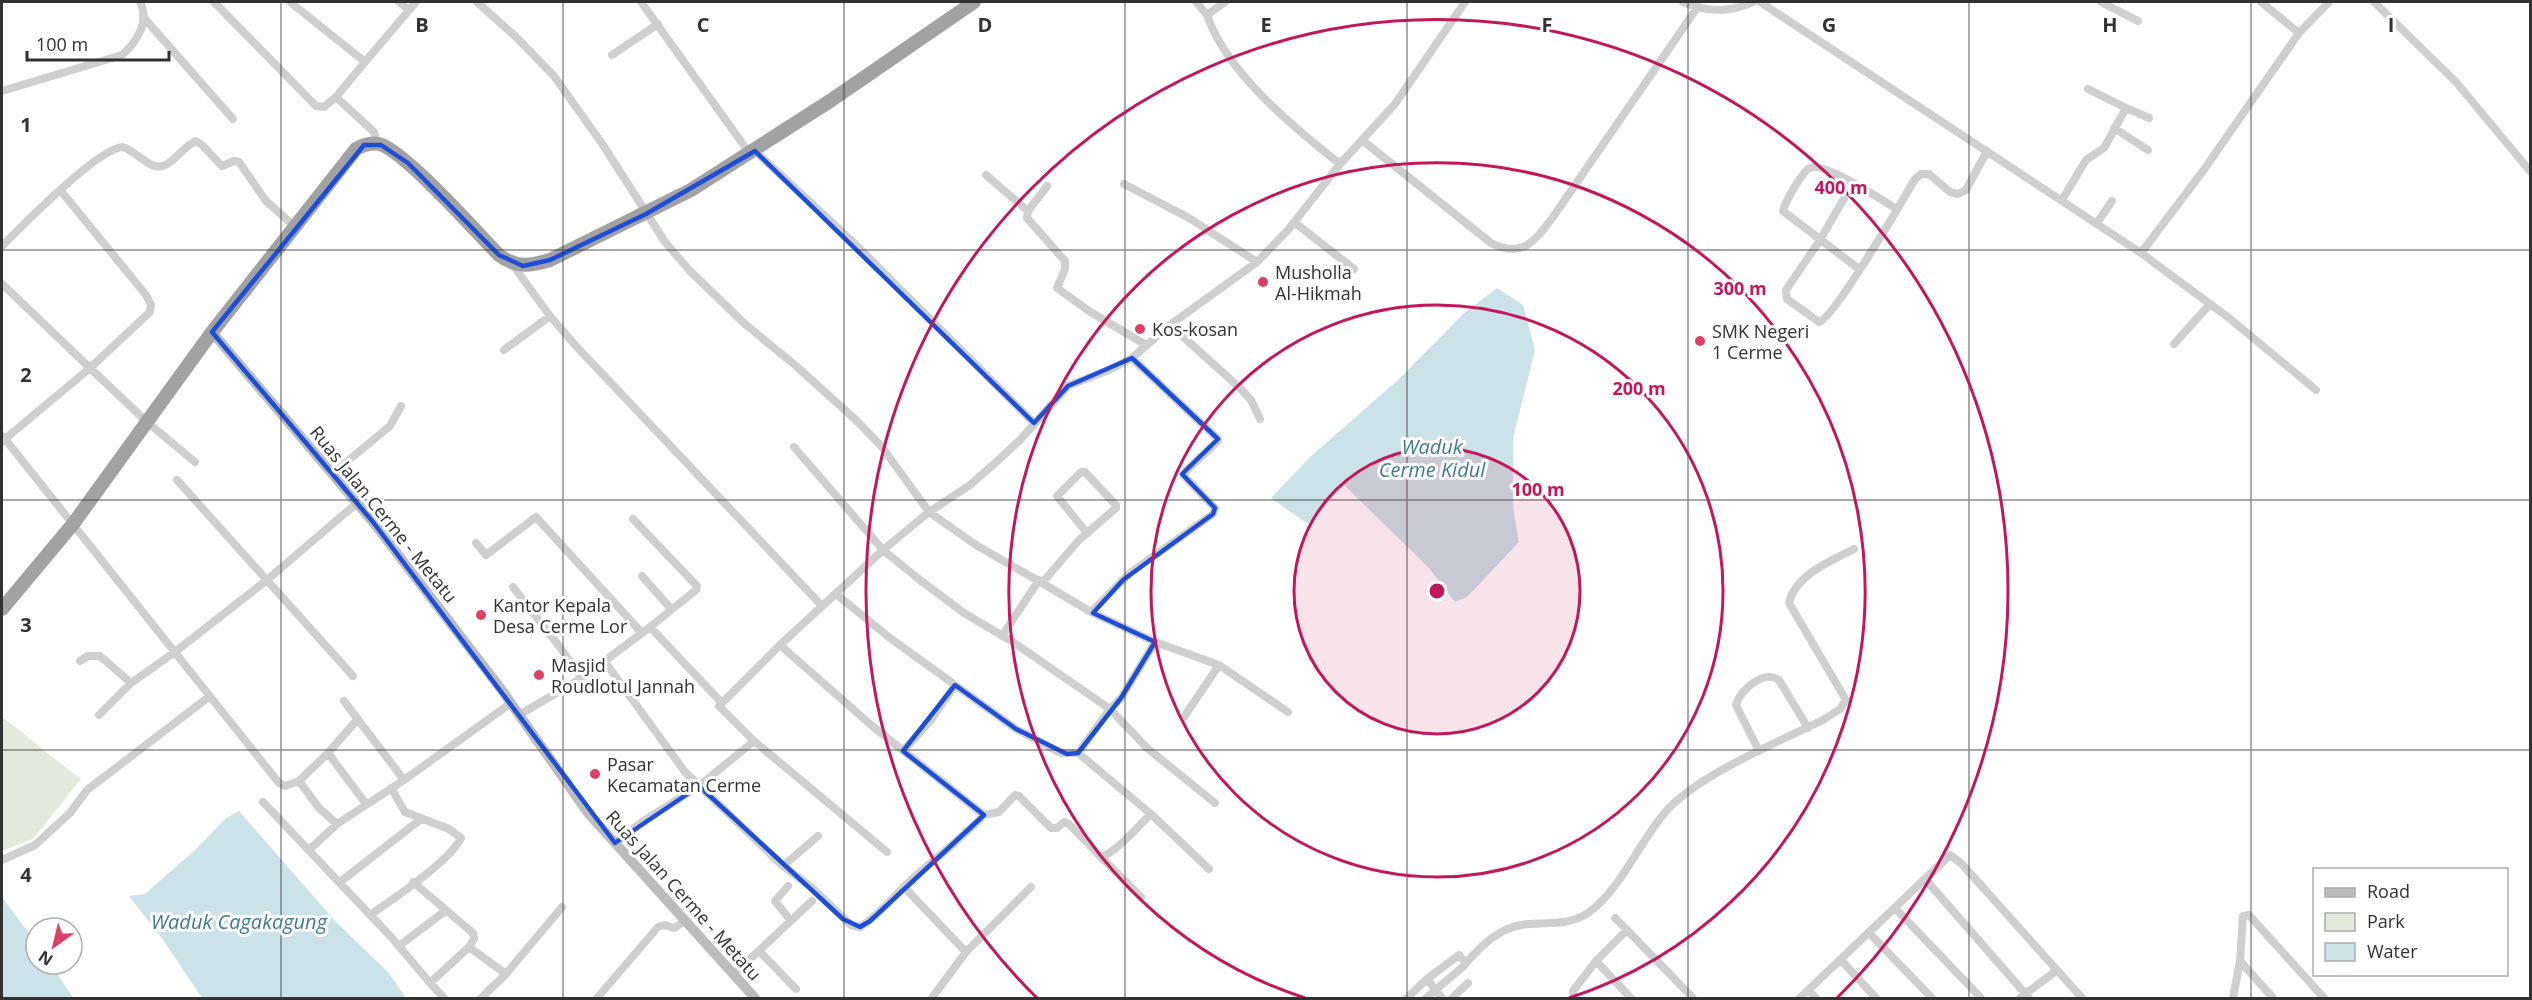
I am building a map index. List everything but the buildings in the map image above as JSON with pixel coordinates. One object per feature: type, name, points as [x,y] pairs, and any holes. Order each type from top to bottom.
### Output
[{"type":"highway","points":[[2,608],[73,525],[212,332],[356,149],[377,143],[389,149],[408,163],[499,255],[512,264],[533,265],[550,260],[692,190],[925,38],[974,2]]},
{"type":"main road","name":"Ruas Jalan Cerme - Metatu","points":[[212,332],[357,503],[511,703],[588,813],[755,999]]},
{"type":"street","points":[[2,91],[122,55],[132,46],[145,18],[140,2]]},
{"type":"street","points":[[214,2],[316,106],[324,107],[336,97],[416,2]]},
{"type":"street","points":[[290,2],[365,62]]},
{"type":"street","points":[[399,2],[409,10]]},
{"type":"street","points":[[477,2],[554,76],[603,145],[665,242],[690,271],[746,325],[857,421],[882,447],[929,512],[976,544],[1091,612],[1155,642],[1219,665],[1288,712]]},
{"type":"street","points":[[641,2],[753,152],[854,243],[1034,423]]},
{"type":"street","points":[[1196,2],[1207,15],[1210,26],[1245,77],[1293,126],[1340,164]]},
{"type":"street","points":[[1207,15],[1225,2]]},
{"type":"street","points":[[887,852],[753,741],[719,706],[780,645],[884,550],[929,512],[970,485],[1020,440],[1068,386],[1132,358],[1170,325],[1257,262],[1294,222],[1340,164],[1395,104],[1465,2]]},
{"type":"street","points":[[1683,2],[1697,8],[1719,11],[1753,2]]},
{"type":"street","points":[[1760,2],[2141,253],[2210,304],[2316,390]]},
{"type":"street","points":[[2101,2],[2114,5],[2138,21]]},
{"type":"street","points":[[2261,2],[2300,33]]},
{"type":"street","points":[[2141,253],[2203,171],[2300,33],[2329,2]]},
{"type":"street","points":[[2374,2],[2456,82],[2530,171]]},
{"type":"street","points":[[1362,140],[1491,243],[1511,250],[1527,246],[1536,239],[1553,218],[1697,8]]},
{"type":"street","points":[[145,18],[233,119]]},
{"type":"street","points":[[612,55],[658,24]]},
{"type":"street","points":[[2088,90],[2149,118]]},
{"type":"street","points":[[336,97],[374,132],[377,143]]},
{"type":"street","points":[[2062,200],[2086,160],[2104,148],[2126,108]]},
{"type":"street","points":[[2114,128],[2148,150]]},
{"type":"street","points":[[2,246],[100,157],[117,148],[130,150],[151,165],[160,167],[167,165],[196,141],[222,166],[234,161],[239,162],[266,201],[294,226]]},
{"type":"street","points":[[1853,183],[1820,240],[1786,290],[1787,299],[1819,322],[1823,321],[1860,269],[1921,174],[1929,174],[1950,192],[1958,194],[1966,190],[1987,151]]},
{"type":"street","points":[[1860,269],[1783,211],[1805,172],[1816,167],[1832,172],[1897,210]]},
{"type":"street","points":[[986,175],[1028,211]]},
{"type":"street","points":[[1124,184],[1189,218],[1257,262]]},
{"type":"street","points":[[1047,186],[1028,211],[1027,218],[1065,261],[1065,269],[1057,285],[1059,290],[1146,345]]},
{"type":"street","points":[[61,191],[135,281],[151,305],[150,312],[90,368],[3,439],[279,783],[285,786],[299,781],[357,720]]},
{"type":"street","points":[[2097,223],[2112,201]]},
{"type":"street","points":[[1294,222],[1354,269]]},
{"type":"street","points":[[512,264],[550,316],[637,413],[822,606]]},
{"type":"street","points":[[2,284],[147,422],[195,462]]},
{"type":"street","points":[[2174,344],[2210,304]]},
{"type":"street","points":[[504,350],[550,316]]},
{"type":"street","points":[[1170,325],[1241,389],[1257,409],[1260,419]]},
{"type":"street","points":[[1091,612],[1123,579],[1214,514],[1215,508],[1184,476],[1187,470],[1218,441],[1218,438],[1132,358]]},
{"type":"street","points":[[332,474],[390,426],[401,406]]},
{"type":"street","points":[[794,447],[884,550],[942,597],[1110,709],[1147,748],[1215,803]]},
{"type":"street","points":[[1002,636],[1041,581],[1070,549],[1113,511],[1116,504],[1085,472],[1081,472],[1057,496],[1087,533]]},
{"type":"street","points":[[177,480],[353,676]]},
{"type":"street","points":[[99,715],[131,683],[175,652],[267,580],[357,503]]},
{"type":"street","points":[[476,543],[486,555],[536,517],[642,633]]},
{"type":"street","points":[[519,715],[605,662],[696,590],[697,586],[633,519]]},
{"type":"street","points":[[1426,999],[1478,949],[1505,930],[1524,924],[1558,924],[1586,914],[1611,889],[1671,806],[1689,790],[1840,709],[1846,700],[1789,603],[1790,598],[1806,578],[1819,568],[1854,549]]},
{"type":"street","points":[[642,576],[671,609]]},
{"type":"street","points":[[513,587],[582,678]]},
{"type":"street","points":[[836,594],[890,638],[1016,729],[1061,753],[1078,753],[1151,814],[1209,869]]},
{"type":"street","points":[[650,627],[722,703]]},
{"type":"street","points":[[1078,753],[1126,690],[1155,642]]},
{"type":"street","points":[[780,645],[903,751],[984,816]]},
{"type":"street","points":[[80,662],[88,656],[100,656],[131,683]]},
{"type":"street","points":[[605,662],[684,772],[783,866],[810,886],[852,925],[860,927],[870,921],[904,887],[956,844],[984,816],[999,812],[1015,795],[1019,796],[1051,828],[1057,828],[1064,822],[1069,824],[1141,897]]},
{"type":"street","points":[[1184,717],[1219,665]]},
{"type":"street","points":[[1759,751],[1736,705],[1738,697],[1745,689],[1766,676],[1774,676],[1779,680],[1808,728]]},
{"type":"street","points":[[903,751],[931,720],[955,685]]},
{"type":"street","points":[[2,860],[44,839],[70,813],[87,790],[210,696]]},
{"type":"street","points":[[344,701],[404,780]]},
{"type":"street","points":[[309,850],[337,824],[404,780],[511,703]]},
{"type":"street","points":[[615,843],[642,822],[699,786],[753,741]]},
{"type":"street","points":[[328,753],[366,804]]},
{"type":"street","points":[[299,781],[319,808],[337,824]]},
{"type":"street","points":[[370,915],[442,860],[455,848],[461,838],[449,829],[402,809],[391,788]]},
{"type":"street","points":[[263,802],[399,946],[444,999]]},
{"type":"street","points":[[1101,857],[1120,844],[1151,814]]},
{"type":"street","points":[[340,882],[421,819]]},
{"type":"street","points":[[783,866],[818,836]]},
{"type":"street","points":[[1800,999],[1950,855],[2002,907],[2082,999]]},
{"type":"street","points":[[1926,880],[2025,997],[2056,971]]},
{"type":"street","points":[[413,882],[473,933],[474,939],[469,947],[430,983]]},
{"type":"street","points":[[788,886],[775,901],[791,921]]},
{"type":"street","points":[[904,887],[966,952]]},
{"type":"street","points":[[932,999],[966,952],[1031,887]]},
{"type":"street","points":[[733,975],[812,901]]},
{"type":"street","points":[[481,999],[506,974],[562,907]]},
{"type":"street","points":[[1895,908],[1981,999]]},
{"type":"street","points":[[399,946],[445,911]]},
{"type":"street","points":[[2233,999],[2240,961],[2243,916],[2249,915],[2324,999]]},
{"type":"street","points":[[1615,918],[1693,999]]},
{"type":"street","points":[[597,998],[658,927],[665,925],[674,928],[685,921]]},
{"type":"street","points":[[1574,999],[1573,991],[1596,961],[1627,930]]},
{"type":"street","points":[[1869,933],[1932,999]]},
{"type":"street","points":[[469,947],[506,974]]},
{"type":"street","points":[[759,951],[796,989]]},
{"type":"street","points":[[1407,999],[1427,979],[1457,956],[1460,956],[1466,963]]},
{"type":"street","points":[[1840,960],[1876,999]]},
{"type":"street","points":[[1596,961],[1631,999]]},
{"type":"street","points":[[2240,961],[2273,999]]},
{"type":"street","points":[[1427,979],[1442,999]]},
{"type":"street","points":[[1452,999],[1468,983]]},
{"type":"street","points":[[1808,990],[1816,999]]},
{"type":"highlighted area","points":[[364,145],[381,145],[408,163],[499,255],[523,266],[550,260],[646,214],[755,151],[1034,423],[1068,386],[1132,358],[1218,439],[1182,474],[1215,508],[1213,514],[1123,580],[1093,613],[1155,642],[1121,698],[1078,753],[1067,754],[1016,729],[955,685],[903,751],[984,815],[870,921],[860,927],[843,919],[699,786],[615,843],[373,522],[212,332]]},
{"type":"green space","points":[[2,717],[81,779],[33,839],[2,851]]},
{"type":"water","name":"Waduk Cerme Kidul","points":[[1497,288],[1523,305],[1535,350],[1513,438],[1513,507],[1519,542],[1467,597],[1455,602],[1429,568],[1343,484],[1308,524],[1271,498],[1309,458],[1399,379],[1463,314]]},
{"type":"water","name":"Waduk Cagakagung","points":[[239,811],[336,922],[388,972],[406,998],[202,998],[164,941],[129,896],[145,894],[195,850],[226,818]]},
{"type":"water","points":[[2,897],[24,927],[24,976],[59,976],[73,998],[2,998]]},
{"type":"place","name":"Musholla Al-Hikmah","points":[[1263,282]]},
{"type":"place","name":"Kos-kosan","points":[[1140,329]]},
{"type":"place","name":"SMK Negeri 1 Cerme","points":[[1700,341]]},
{"type":"place","name":"Kantor Kepala Desa Cerme Lor","points":[[481,615]]},
{"type":"place","name":"Masjid Roudlotul Jannah","points":[[539,675]]},
{"type":"place","name":"Pasar Kecamatan Cerme","points":[[595,774]]}]
